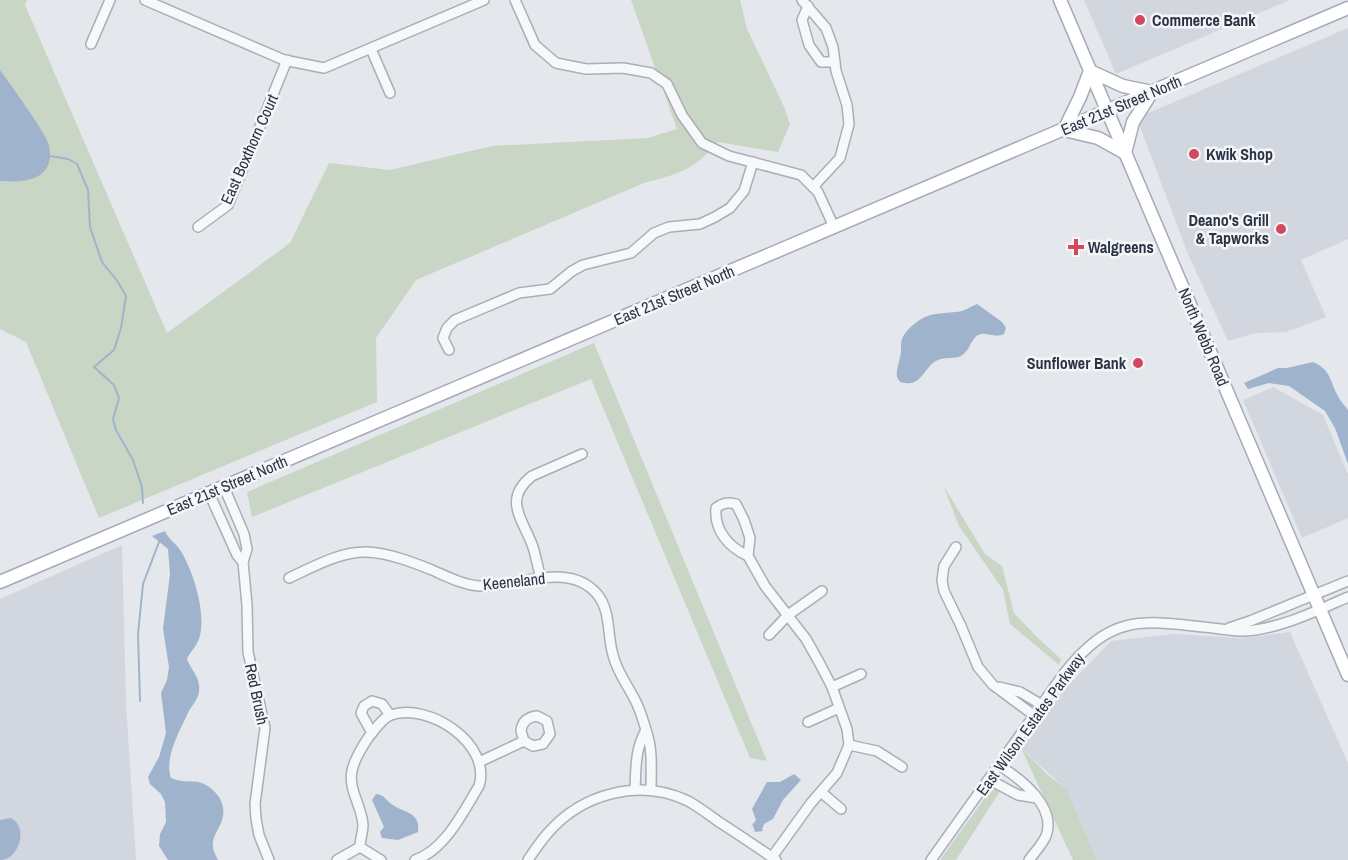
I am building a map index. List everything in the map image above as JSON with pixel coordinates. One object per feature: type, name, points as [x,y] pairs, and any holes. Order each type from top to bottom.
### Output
[{"type":"main road","name":"North Webb Road","points":[[1060,0],[1348,675]]},
{"type":"main road","name":"East 21st Street North","points":[[0,581],[1348,8]]},
{"type":"main road","points":[[1090,71],[1121,85],[1152,92],[1132,124],[1125,153],[1098,138],[1064,130],[1090,71]]},
{"type":"street","points":[[91,44],[110,0]]},
{"type":"street","points":[[145,0],[287,60],[324,68],[484,0]]},
{"type":"street","points":[[516,0],[535,45],[556,63],[586,69],[623,68],[651,73],[667,84],[682,115],[702,142],[729,156],[801,176],[818,192],[834,227]]},
{"type":"street","points":[[805,3],[826,28],[833,47],[847,105],[849,124],[840,158],[813,187]]},
{"type":"street","points":[[805,3],[802,20],[809,45],[821,62],[835,62]]},
{"type":"street","points":[[371,49],[390,93]]},
{"type":"street","name":"East Boxthorn Court","points":[[198,227],[228,206],[287,60]]},
{"type":"street","points":[[449,350],[443,338],[447,328],[455,320],[519,293],[550,289],[583,265],[631,253],[654,233],[669,227],[700,224],[716,217],[730,208],[744,191],[753,162]]},
{"type":"street","points":[[541,579],[532,546],[518,516],[517,495],[532,476],[582,454]]},
{"type":"street","name":"Red Brush","points":[[224,487],[244,534],[247,549],[243,562],[248,652],[265,728],[255,804],[256,819],[259,835],[269,860]]},
{"type":"street","name":"Red Brush","points":[[209,493],[237,555],[243,562]]},
{"type":"street","points":[[528,860],[547,834],[579,807],[597,798],[635,790],[671,794],[690,802],[774,858],[811,803],[837,773],[849,745],[847,729],[832,687],[806,639],[765,586],[748,556],[735,550],[726,541],[715,516],[716,508],[720,505],[728,502],[736,504],[750,538],[748,556]]},
{"type":"street","points":[[956,547],[944,566],[942,580],[944,591],[978,667],[993,685],[1035,716]]},
{"type":"street","name":"Keeneland","points":[[290,578],[343,555],[365,552],[404,559],[453,580],[476,586],[506,585],[565,576],[577,579],[598,594],[604,605],[612,653],[618,672],[636,702],[650,740],[651,790]]},
{"type":"street","name":"East Wilson Estates Parkway","points":[[1224,629],[1250,621],[1348,581]]},
{"type":"street","points":[[769,635],[788,615],[822,591]]},
{"type":"street","name":"East Wilson Estates Parkway","points":[[931,860],[1081,652],[1097,638],[1111,630],[1139,622],[1242,631],[1257,629],[1287,621],[1348,597]]},
{"type":"street","points":[[832,687],[861,674]]},
{"type":"street","points":[[993,685],[1020,692],[1042,705]]},
{"type":"street","points":[[372,733],[361,713],[364,705],[372,701],[382,704],[390,715]]},
{"type":"street","points":[[808,722],[839,708]]},
{"type":"street","points":[[360,848],[363,824],[352,790],[352,770],[362,747],[390,715],[408,712],[424,714],[468,741],[479,762],[482,777],[467,806],[435,849],[415,860]]},
{"type":"street","points":[[635,790],[636,754],[639,742],[646,730]]},
{"type":"street","points":[[479,762],[524,741]]},
{"type":"street","points":[[849,745],[877,751],[902,767]]},
{"type":"street","points":[[1000,766],[1029,788],[1044,809],[1047,822],[1046,836],[1029,860]]},
{"type":"street","points":[[990,780],[1018,795],[1037,798]]},
{"type":"street","points":[[821,792],[841,809]]},
{"type":"street","points":[[337,860],[360,848]]},
{"type":"street","points":[[360,848],[381,860]]},
{"type":"shaded area","points":[[1084,0],[1290,0],[1116,74]]},
{"type":"shaded area","points":[[1348,28],[1348,239],[1301,260],[1326,317],[1286,332],[1256,333],[1228,341],[1188,254],[1139,124],[1146,114]]},
{"type":"shaded area","points":[[1273,387],[1323,415],[1348,474],[1348,518],[1302,538],[1243,400]]},
{"type":"shaded area","points":[[122,545],[126,703],[136,860],[0,860],[0,599]]},
{"type":"shaded area","points":[[1290,632],[1348,763],[1348,860],[1097,860],[1067,790],[1021,748],[1063,691],[1111,641],[1174,634],[1240,638]]},
{"type":"green space","points":[[0,0],[27,0],[25,5],[167,333],[290,243],[329,163],[390,170],[492,146],[648,138],[677,129],[631,0],[740,0],[747,29],[790,124],[778,152],[718,142],[701,159],[685,170],[644,183],[416,280],[376,338],[377,402],[99,518],[26,342],[0,329]]},
{"type":"green space","points":[[594,343],[767,761],[750,758],[591,379],[252,517],[247,492]]},
{"type":"green space","points":[[943,485],[985,554],[1002,566],[1014,613],[1061,659],[1059,665],[1010,624],[1003,590],[959,526]]},
{"type":"green space","points":[[1021,748],[1067,790],[1097,860],[1073,860]]},
{"type":"green space","points":[[992,788],[1002,788],[956,860],[940,860]]},
{"type":"water","points":[[0,70],[35,120],[49,145],[48,166],[37,177],[29,180],[0,181]]},
{"type":"water","points":[[977,304],[1002,322],[1006,328],[1004,334],[978,335],[961,356],[934,362],[915,382],[900,382],[897,375],[904,334],[926,316],[961,311]]},
{"type":"water","points":[[1313,362],[1327,373],[1340,400],[1348,410],[1348,464],[1335,428],[1325,411],[1289,386],[1269,383],[1248,389],[1244,383],[1278,368]]},
{"type":"water","points":[[165,531],[187,562],[198,595],[201,618],[199,639],[187,659],[196,675],[199,694],[173,746],[169,771],[171,778],[204,784],[220,799],[223,814],[213,845],[218,860],[168,860],[159,846],[160,834],[166,822],[165,802],[161,794],[150,784],[148,777],[159,757],[166,733],[161,693],[167,680],[169,667],[163,629],[170,574],[168,549],[152,536]]},
{"type":"water","points":[[794,774],[801,780],[783,800],[773,819],[764,824],[763,831],[755,832],[752,823],[756,820],[752,809],[767,782],[780,782]]},
{"type":"water","points":[[376,794],[411,814],[417,820],[418,832],[398,840],[382,838],[380,832],[384,827],[372,800]]},
{"type":"water","points":[[11,818],[20,828],[19,842],[12,855],[0,860],[0,820]]},
{"type":"waterway","points":[[50,156],[68,159],[77,164],[88,190],[90,227],[102,262],[126,296],[121,328],[114,350],[94,367],[114,385],[119,398],[113,419],[116,430],[133,460],[142,487],[143,503]]},
{"type":"waterway","points":[[140,701],[138,634],[143,584],[159,542]]},
{"type":"place","name":"Commerce Bank","points":[[1140,20]]},
{"type":"place","name":"Kwik Shop","points":[[1194,154]]},
{"type":"place","name":"Deano's Grill & Tapworks","points":[[1281,229]]},
{"type":"place","name":"Walgreens","points":[[1076,247]]},
{"type":"place","name":"Sunflower Bank","points":[[1138,363]]}]
